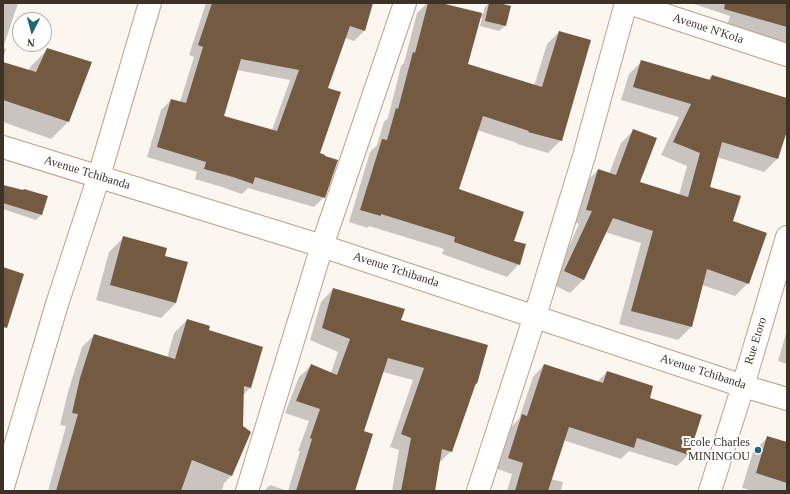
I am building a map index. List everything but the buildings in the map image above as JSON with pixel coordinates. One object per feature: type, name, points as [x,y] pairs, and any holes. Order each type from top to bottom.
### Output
[{"type":"street","points":[[3,487],[57,304],[99,176],[150,3]]},
{"type":"street","points":[[247,491],[322,246],[405,3]]},
{"type":"street","points":[[478,491],[535,316],[584,156],[626,3]]},
{"type":"street","name":"Avenue N'Kola","points":[[629,3],[787,55]]},
{"type":"street","name":"Avenue Tchibanda","points":[[3,147],[322,246],[743,386],[787,399]]},
{"type":"street","name":"Rue Etoro","points":[[710,491],[787,237]]},
{"type":"place","name":"Ecole Charles MININGOU","points":[[758,450]]}]
